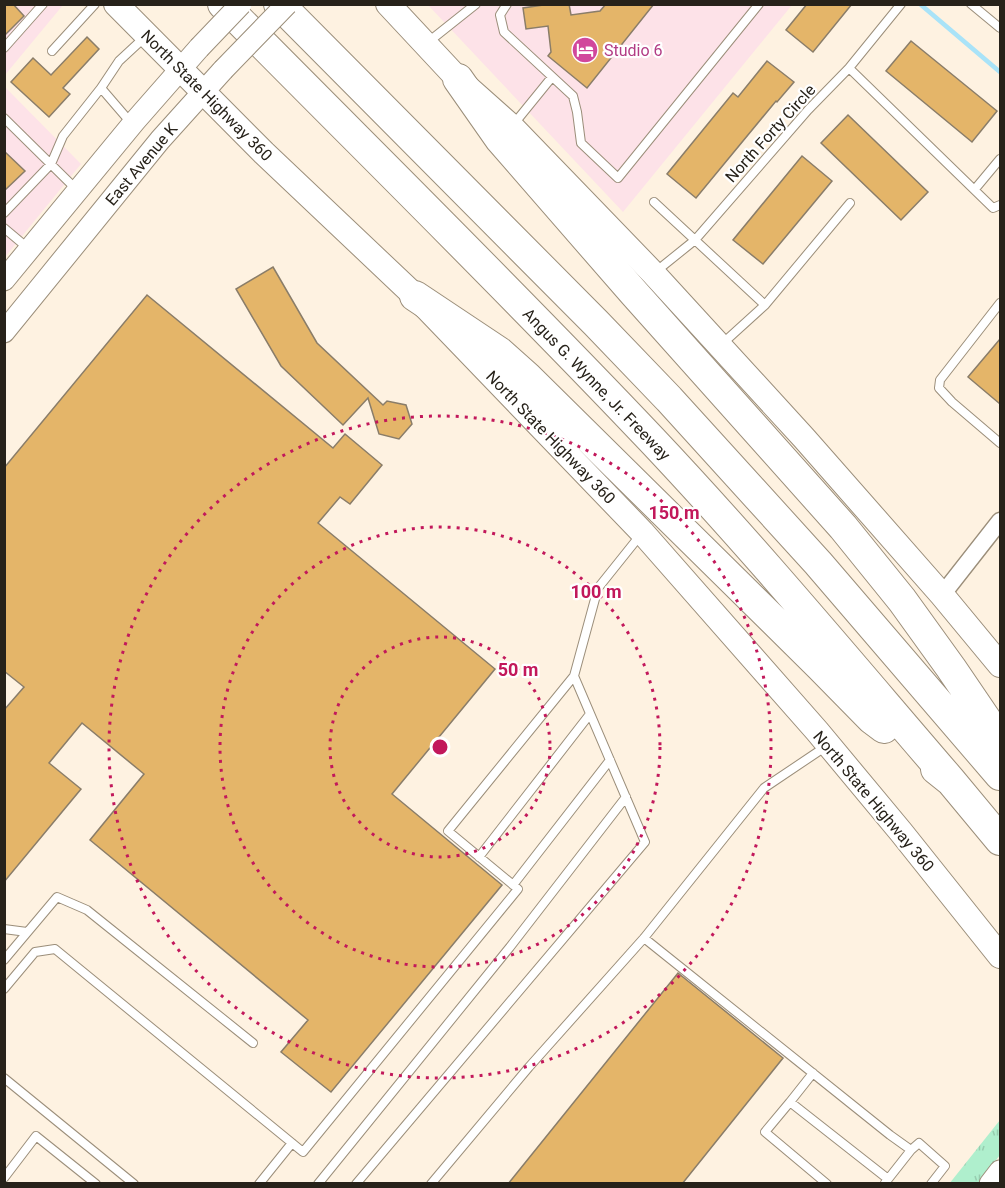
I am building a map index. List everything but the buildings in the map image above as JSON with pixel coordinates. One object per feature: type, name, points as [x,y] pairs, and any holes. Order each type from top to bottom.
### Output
[{"type":"highway","name":"Angus G. Wynne, Jr. Freeway","points":[[223,4],[652,440],[789,591],[951,781]]},
{"type":"highway","points":[[279,4],[669,399],[811,555],[1000,775]]},
{"type":"highway","points":[[458,79],[500,139],[850,536],[902,600],[1000,740]]},
{"type":"highway","points":[[415,296],[499,352],[527,377],[872,719],[951,781],[1000,840]]},
{"type":"main road","name":"North State Highway 360","points":[[116,4],[322,209],[415,296],[642,532],[828,745],[1000,956]]},
{"type":"main road","points":[[388,4],[458,79],[512,127],[654,273],[812,446],[1000,665]]},
{"type":"street","name":"East Avenue K","points":[[4,280],[132,124],[199,48],[242,4]]},
{"type":"street","name":"East Avenue K","points":[[4,332],[160,140],[287,4]]},
{"type":"street","points":[[78,190],[103,211]]},
{"type":"street","points":[[942,595],[1000,521]]},
{"type":"street","points":[[990,1184],[1000,1171]]},
{"type":"lane","points":[[4,48],[44,4]]},
{"type":"lane","points":[[52,51],[95,4]]},
{"type":"lane","points":[[426,44],[465,8],[476,4]]},
{"type":"lane","points":[[507,4],[500,15],[504,32],[573,96],[581,143],[618,178],[759,4]]},
{"type":"lane","name":"North Forty Circle","points":[[654,273],[695,240],[808,110],[849,68],[901,4]]},
{"type":"lane","points":[[971,4],[1000,28]]},
{"type":"lane","points":[[4,213],[51,164],[63,136],[119,61],[147,35]]},
{"type":"lane","points":[[849,68],[993,208],[1000,205]]},
{"type":"lane","points":[[512,127],[552,76]]},
{"type":"lane","points":[[100,88],[132,124]]},
{"type":"lane","points":[[4,118],[78,190]]},
{"type":"lane","points":[[975,189],[1000,159]]},
{"type":"lane","points":[[654,202],[765,305]]},
{"type":"lane","points":[[720,346],[765,305],[850,202]]},
{"type":"lane","points":[[4,228],[29,250]]},
{"type":"lane","points":[[1000,303],[940,380],[939,388],[1000,443]]},
{"type":"lane","points":[[4,989],[34,952],[55,949],[303,1152],[518,889],[448,831],[574,676],[598,588],[642,532]]},
{"type":"lane","points":[[356,1184],[645,842],[574,676]]},
{"type":"lane","points":[[479,856],[590,714]]},
{"type":"lane","points":[[431,1184],[529,1067],[644,938],[764,788],[828,745]]},
{"type":"lane","points":[[513,885],[610,760]]},
{"type":"lane","points":[[318,1184],[510,946],[626,797]]},
{"type":"lane","points":[[4,960],[57,897],[87,910],[254,1043]]},
{"type":"lane","points":[[4,929],[27,932]]},
{"type":"lane","points":[[644,938],[890,1136],[911,1150]]},
{"type":"lane","points":[[813,1073],[765,1132],[827,1184]]},
{"type":"lane","points":[[4,1078],[134,1184]]},
{"type":"lane","points":[[790,1102],[886,1181],[919,1143],[945,1166],[931,1184]]},
{"type":"lane","points":[[4,1178],[36,1136],[96,1184]]},
{"type":"lane","points":[[259,1184],[292,1143]]},
{"type":"shaded area","points":[[5,5],[63,5],[5,75]]},
{"type":"shaded area","points":[[428,5],[792,5],[623,212]]},
{"type":"shaded area","points":[[5,87],[81,164],[5,257]]},
{"type":"green space","points":[[1000,1120],[1000,1155],[978,1183],[949,1184]]},
{"type":"waterway","points":[[920,4],[1000,72]]},
{"type":"place","name":"Studio 6","points":[[585,50]]}]
